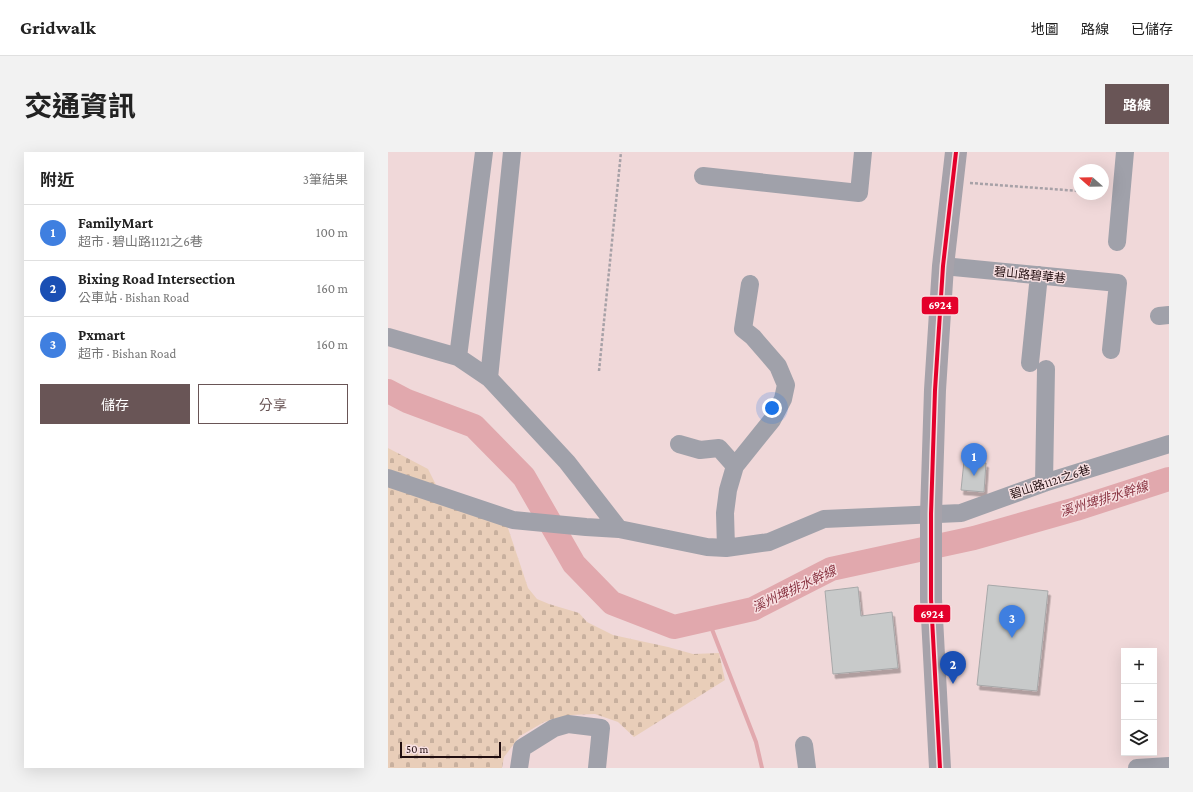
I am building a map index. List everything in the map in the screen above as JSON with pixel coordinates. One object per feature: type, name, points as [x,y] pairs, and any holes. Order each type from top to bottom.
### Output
[{"type":"main road","points":[[940,768],[931,599],[931,520],[935,390],[943,266],[956,152]]},
{"type":"street","points":[[458,357],[484,152]]},
{"type":"street","points":[[489,378],[512,152]]},
{"type":"street","points":[[703,176],[859,193],[863,152]]},
{"type":"street","points":[[1117,242],[1125,152]]},
{"type":"street","name":"碧山路碧華巷","points":[[943,266],[1118,283],[1111,350]]},
{"type":"street","points":[[1039,275],[1038,366],[1044,483]]},
{"type":"street","points":[[726,548],[726,513],[728,490],[735,466],[772,420],[783,399],[786,385],[778,366],[753,336],[743,329],[750,284]]},
{"type":"street","points":[[388,337],[458,357],[489,378],[568,462],[619,529]]},
{"type":"street","points":[[679,444],[700,450],[719,448],[735,466]]},
{"type":"street","name":"碧山路1121之6巷","points":[[388,478],[513,520],[619,529],[707,547],[726,548],[769,542],[824,519],[931,520],[961,512],[1044,483],[1169,444]]},
{"type":"street","points":[[519,768],[522,748],[554,728],[568,724],[601,728],[597,768]]},
{"type":"street","points":[[804,745],[807,768]]},
{"type":"street","points":[[1137,768],[1169,766]]},
{"type":"path","points":[[599,370],[621,152]]},
{"type":"path","points":[[953,182],[1073,191]]},
{"type":"green space","points":[[388,448],[428,469],[436,485],[507,525],[528,588],[537,599],[579,613],[587,622],[613,635],[693,654],[719,653],[725,680],[634,737],[618,722],[595,714],[571,715],[544,722],[520,736],[504,757],[502,768],[388,768]]},
{"type":"building","points":[[964,461],[986,463],[984,492],[961,490]]},
{"type":"building","points":[[988,585],[1048,591],[1037,691],[977,685]]},
{"type":"building","points":[[858,587],[861,616],[892,612],[898,668],[833,674],[825,591]]},
{"type":"waterway","name":"溪州埤排水幹線","points":[[388,391],[407,401],[474,426],[524,477],[574,564],[612,603],[674,627],[753,609],[831,569],[974,538],[1076,509],[1169,479]]},
{"type":"waterway","points":[[708,619],[756,742],[762,768]]},
{"type":"transit line","name":"6924","points":[[940,768],[931,599],[931,514],[935,390],[943,266],[956,152]]},
{"type":"place","name":"FamilyMart","points":[[974,476]]},
{"type":"place","name":"Pxmart","points":[[1012,638]]},
{"type":"place","name":"Bixing Road Intersection","points":[[953,684]]}]
